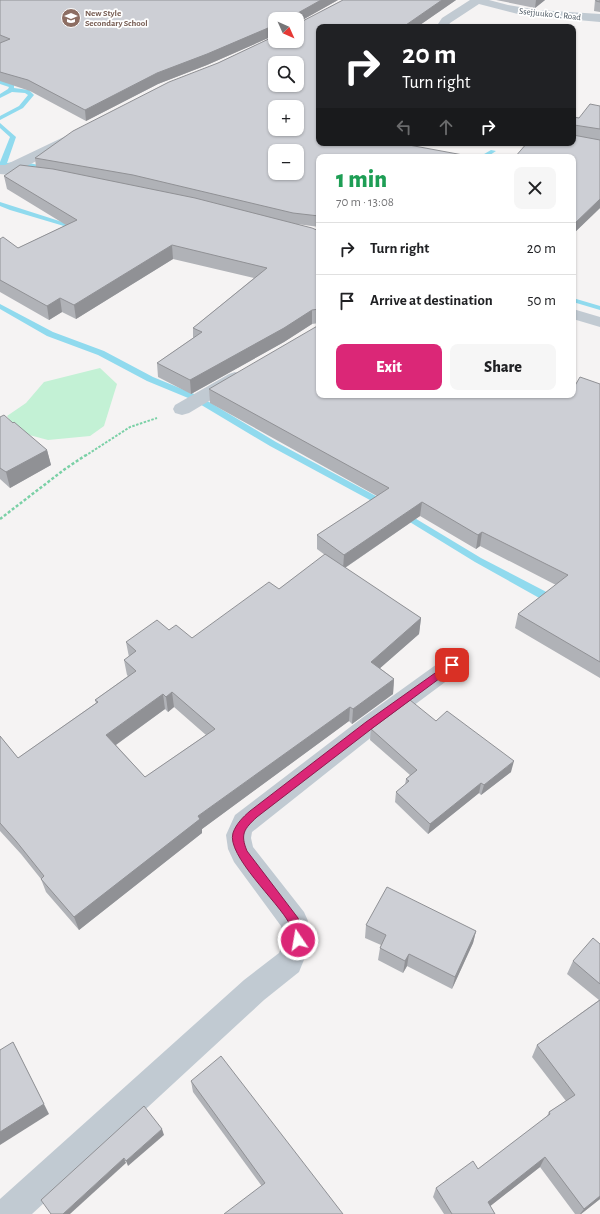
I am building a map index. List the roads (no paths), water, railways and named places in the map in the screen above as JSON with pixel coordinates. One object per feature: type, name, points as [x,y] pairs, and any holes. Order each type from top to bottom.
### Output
[{"type":"street","name":"Ssejjuuko G. Road","points":[[478,0],[496,6],[553,16],[600,18]]},
{"type":"street","points":[[444,24],[446,21],[478,0]]},
{"type":"street","points":[[4,170],[34,157],[81,132]]},
{"type":"street","points":[[4,170],[56,177]]},
{"type":"street","points":[[576,315],[600,322]]},
{"type":"street","points":[[182,409],[250,370]]},
{"type":"street","points":[[8,1214],[248,995],[289,962],[298,940],[294,921],[243,854],[238,842],[238,834],[244,823],[370,725],[452,665]]},
{"type":"waterway","points":[[0,82],[12,86],[11,90]]},
{"type":"waterway","points":[[0,96],[11,90]]},
{"type":"waterway","points":[[0,118],[21,107],[31,95],[27,91],[11,90]]},
{"type":"waterway","points":[[0,125],[13,137],[3,165]]},
{"type":"waterway","points":[[488,154],[493,151]]},
{"type":"waterway","points":[[3,165],[21,163],[49,169]]},
{"type":"waterway","points":[[0,204],[76,228]]},
{"type":"waterway","points":[[576,301],[600,308]]},
{"type":"waterway","points":[[0,306],[50,334],[101,353],[150,379],[196,398],[273,444],[384,504]]},
{"type":"waterway","points":[[403,514],[478,560],[554,601]]},
{"type":"place","name":"New Style Secondary School","points":[[71,18]]}]
